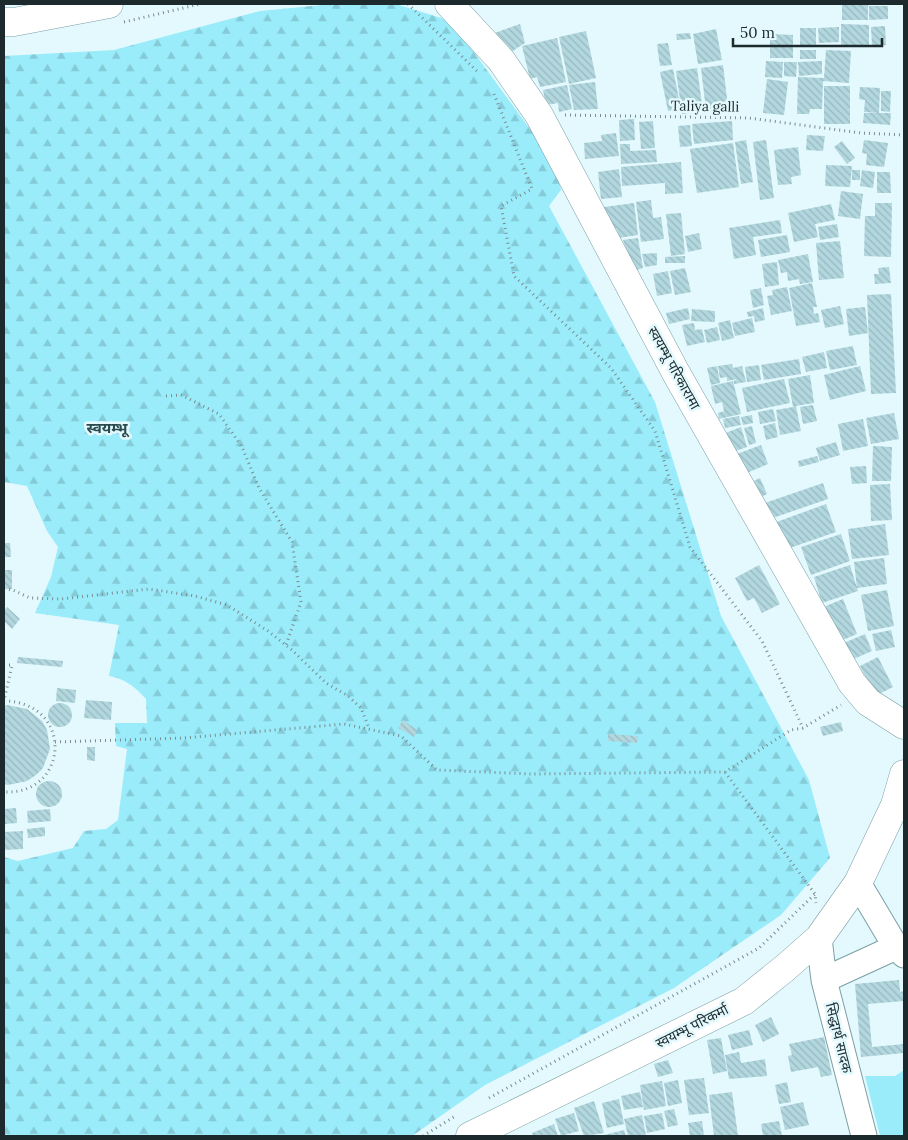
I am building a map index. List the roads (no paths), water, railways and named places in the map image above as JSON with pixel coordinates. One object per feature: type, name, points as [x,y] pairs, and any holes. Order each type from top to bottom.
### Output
[{"type":"main road","points":[[4,22],[14,22],[108,4]]},
{"type":"main road","name":"स्वयम्भू परिकारामा","points":[[449,4],[501,60],[539,114],[681,382],[838,661],[852,683],[868,702],[904,724]]},
{"type":"main road","name":"स्वयम्भू परिकर्मा","points":[[468,1124],[744,1001],[819,938],[864,872],[895,805],[904,774]]},
{"type":"street","points":[[824,980],[900,951],[864,872]]},
{"type":"street","name":"सिद्धार्थ सादक","points":[[819,938],[824,980],[864,1136]]},
{"type":"district","name":"स्वयम्भू","points":[[107,427]]}]
